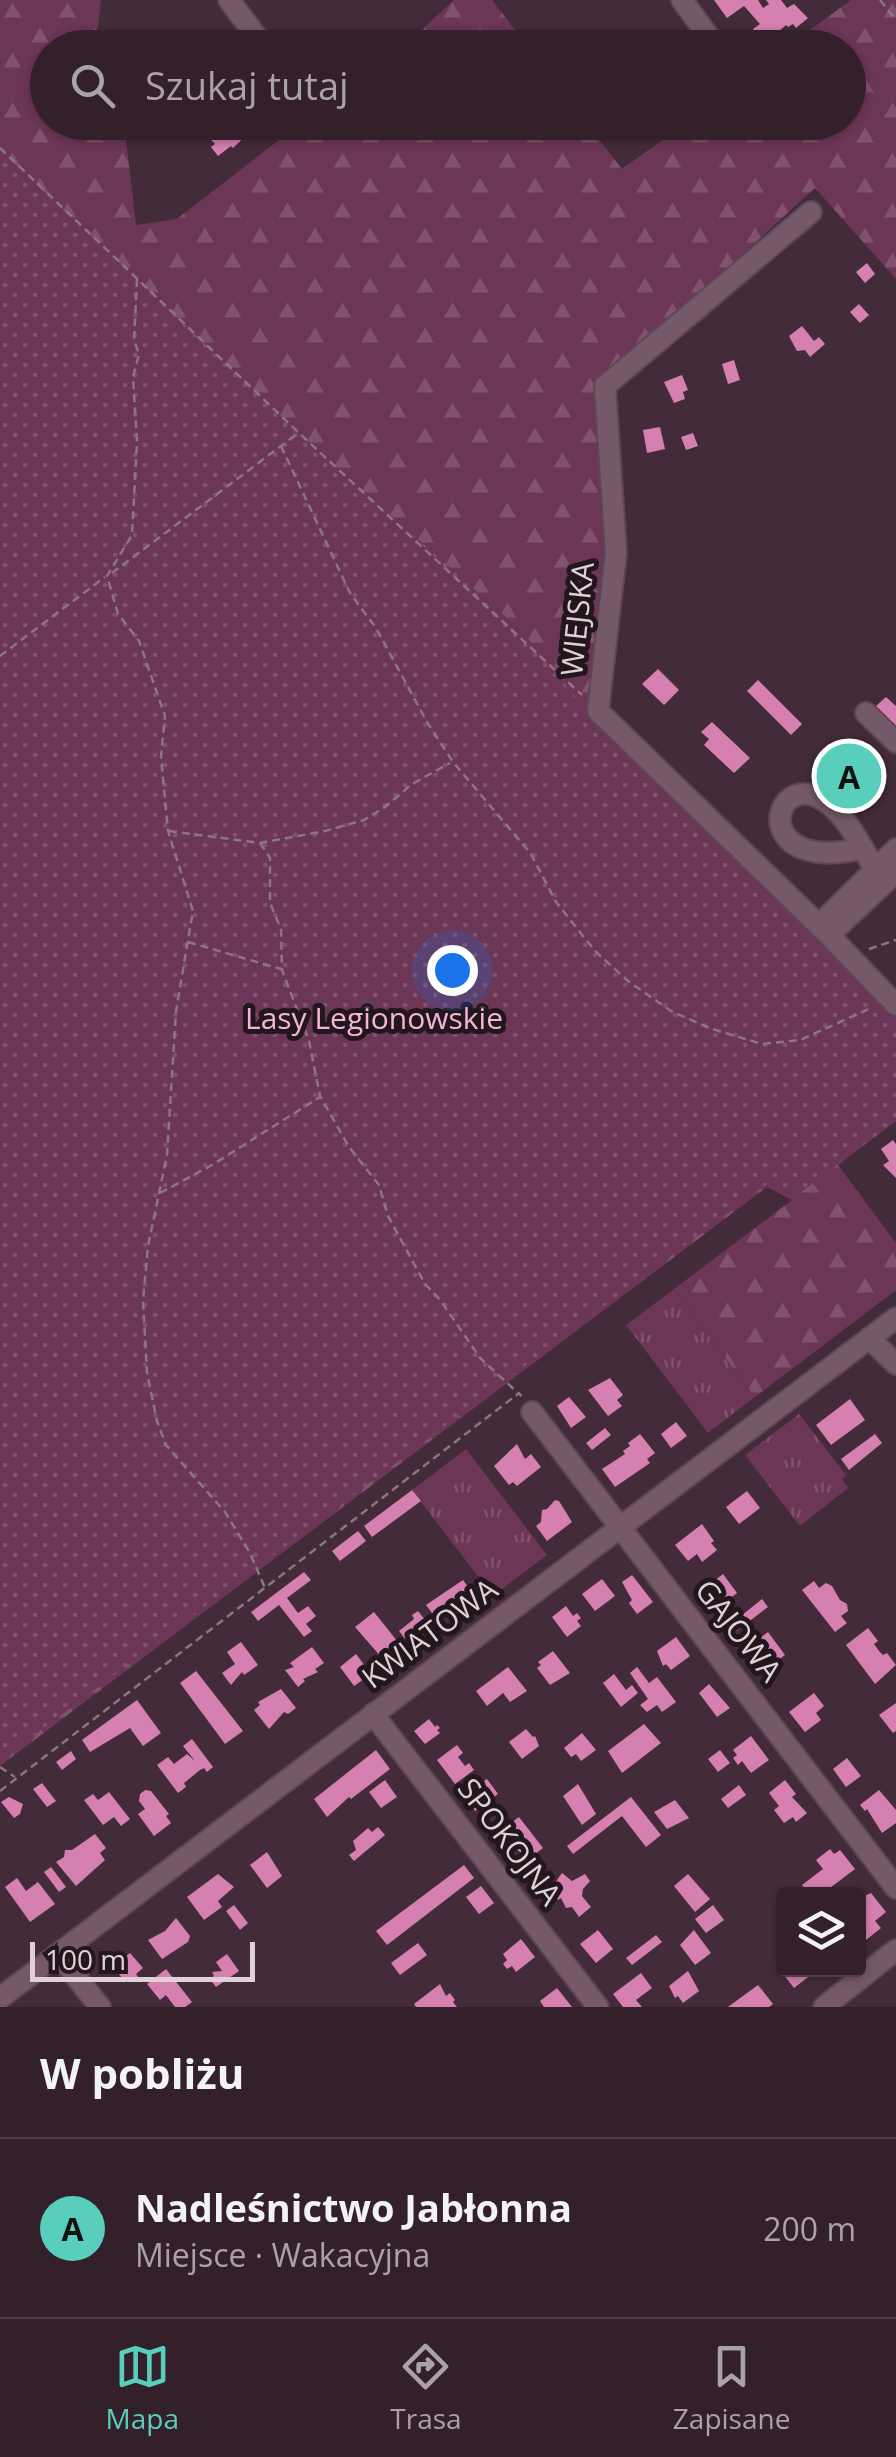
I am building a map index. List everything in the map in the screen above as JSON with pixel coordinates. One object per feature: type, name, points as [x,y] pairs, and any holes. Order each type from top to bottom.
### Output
[{"type":"street","points":[[229,0],[252,30]]},
{"type":"street","points":[[682,0],[704,30]]},
{"type":"street","name":"WIEJSKA","points":[[811,212],[606,386],[616,553],[598,710],[893,1002]]},
{"type":"street","points":[[866,712],[896,742]]},
{"type":"street","points":[[863,848],[886,871]]},
{"type":"street","points":[[824,930],[886,871],[896,849]]},
{"type":"street","name":"KWIATOWA","points":[[0,1998],[896,1318]]},
{"type":"street","points":[[869,1338],[896,1364]]},
{"type":"street","name":"GAJOWA","points":[[532,1412],[896,1888]]},
{"type":"street","name":"SPOKOJNA","points":[[373,1714],[485,1874],[598,2007]]},
{"type":"street","points":[[824,2007],[896,1950]]},
{"type":"street","points":[[58,1954],[100,2007]]},
{"type":"path","points":[[880,0],[896,19]]},
{"type":"path","points":[[0,148],[598,710]]},
{"type":"path","points":[[137,279],[134,340],[139,354],[133,377],[137,442],[132,535],[108,576],[118,614],[139,641],[165,716],[161,756],[168,831],[192,911],[176,1011],[171,1122],[142,1301],[147,1372],[156,1420],[166,1445],[225,1512],[265,1588]]},
{"type":"path","points":[[0,656],[299,433]]},
{"type":"path","points":[[281,446],[350,593],[376,628],[452,762],[531,854],[556,902],[595,950],[628,980],[670,1012],[762,1044],[800,1040],[893,1002]]},
{"type":"path","points":[[168,831],[260,843],[364,820],[412,784],[452,762]]},
{"type":"path","points":[[260,843],[270,858],[270,903],[281,929],[282,970],[309,1041],[320,1096],[349,1147],[379,1184],[388,1216],[426,1284],[480,1358],[520,1394],[532,1412]]},
{"type":"path","points":[[849,956],[896,940]]},
{"type":"path","points":[[186,941],[282,970]]},
{"type":"path","points":[[159,1194],[320,1096]]},
{"type":"path","points":[[0,1791],[520,1394]]},
{"type":"path","points":[[0,1767],[16,1778]]},
{"type":"green space","name":"Lasy Legionowskie","points":[[0,0],[101,0],[97,30],[30,30],[30,140],[126,140],[136,225],[177,219],[279,140],[599,140],[622,169],[662,140],[866,140],[866,30],[810,30],[851,0],[896,0],[896,279],[815,188],[599,386],[611,541],[592,689],[896,1121],[838,1165],[896,1243],[896,1290],[755,1397],[674,1289],[792,1200],[767,1187],[0,1766]]},
{"type":"green space","points":[[454,0],[492,0],[515,30],[421,30]]},
{"type":"green space","name":"Lasy Legionowskie","points":[[0,150],[316,449],[522,631],[583,706],[708,823],[896,1017],[896,1121],[800,1193],[767,1184],[0,1761]]},
{"type":"green space","points":[[674,1289],[755,1397],[708,1433],[626,1325]]},
{"type":"green space","points":[[799,1414],[846,1475],[842,1479],[848,1488],[800,1526],[745,1455]]},
{"type":"green space","points":[[466,1449],[547,1555],[493,1596],[412,1490]]},
{"type":"building","points":[[714,0],[758,0],[763,8],[769,4],[766,0],[781,0],[787,8],[794,4],[808,18],[796,28],[793,24],[780,30],[754,30],[760,24],[744,6],[727,18]]},
{"type":"building","points":[[211,140],[241,140],[218,156],[211,147],[215,144]]},
{"type":"building","points":[[867,263],[875,274],[865,283],[856,272]]},
{"type":"building","points":[[859,304],[869,315],[860,323],[850,312]]},
{"type":"building","points":[[802,326],[814,341],[819,337],[825,344],[810,357],[805,350],[797,351],[789,336]]},
{"type":"building","points":[[734,360],[740,380],[728,384],[722,364]]},
{"type":"building","points":[[682,375],[688,390],[683,392],[685,399],[674,403],[664,382]]},
{"type":"building","points":[[660,427],[665,449],[647,453],[643,430]]},
{"type":"building","points":[[693,433],[698,446],[686,450],[681,437]]},
{"type":"building","points":[[658,669],[679,690],[664,705],[642,684]]},
{"type":"building","points":[[758,680],[802,724],[791,735],[747,691]]},
{"type":"building","points":[[886,697],[896,706],[896,728],[875,707]]},
{"type":"building","points":[[712,722],[750,758],[734,773],[704,745],[709,739],[701,732]]},
{"type":"building","points":[[840,742],[862,769],[865,767],[883,786],[859,810],[843,794],[843,788],[816,766]]},
{"type":"building","points":[[893,1140],[896,1178],[883,1165],[889,1161],[881,1149]]},
{"type":"building","points":[[610,1378],[623,1395],[617,1400],[622,1406],[608,1416],[588,1390]]},
{"type":"building","points":[[569,1397],[586,1417],[571,1428],[557,1406]]},
{"type":"building","points":[[850,1399],[865,1420],[831,1445],[816,1425]]},
{"type":"building","points":[[676,1422],[687,1436],[671,1448],[661,1434]]},
{"type":"building","points":[[605,1428],[611,1435],[592,1450],[586,1443]]},
{"type":"building","points":[[640,1434],[655,1453],[647,1459],[650,1463],[615,1487],[602,1469],[625,1454],[628,1443]]},
{"type":"building","points":[[875,1434],[882,1443],[849,1470],[841,1459]]},
{"type":"building","points":[[517,1444],[525,1459],[531,1454],[541,1467],[517,1486],[513,1482],[509,1485],[494,1466]]},
{"type":"building","points":[[412,1490],[421,1501],[372,1537],[364,1526]]},
{"type":"building","points":[[747,1491],[760,1508],[739,1524],[726,1507]]},
{"type":"building","points":[[555,1500],[572,1522],[547,1541],[536,1526],[541,1522],[542,1510]]},
{"type":"building","points":[[702,1524],[717,1550],[702,1562],[697,1554],[688,1561],[675,1545]]},
{"type":"building","points":[[358,1531],[366,1541],[340,1561],[332,1551]]},
{"type":"building","points":[[304,1572],[311,1580],[287,1598],[298,1613],[308,1606],[316,1616],[306,1624],[312,1631],[304,1637],[279,1605],[258,1621],[251,1612]]},
{"type":"building","points":[[723,1574],[737,1593],[711,1613],[697,1594]]},
{"type":"building","points":[[632,1575],[653,1602],[637,1614],[622,1582]]},
{"type":"building","points":[[602,1579],[615,1596],[595,1611],[582,1594]]},
{"type":"building","points":[[463,1580],[474,1595],[456,1605],[439,1622],[426,1605]]},
{"type":"building","points":[[814,1581],[819,1588],[826,1583],[832,1586],[847,1604],[848,1611],[841,1616],[847,1623],[835,1632],[802,1590]]},
{"type":"building","points":[[762,1599],[768,1607],[730,1636],[725,1629]]},
{"type":"building","points":[[566,1606],[573,1616],[577,1613],[581,1618],[577,1621],[581,1626],[567,1637],[552,1617]]},
{"type":"building","points":[[418,1611],[431,1627],[410,1645],[399,1631]]},
{"type":"building","points":[[374,1612],[402,1647],[390,1657],[387,1653],[382,1658],[355,1627]]},
{"type":"building","points":[[868,1628],[878,1641],[874,1644],[879,1651],[887,1653],[896,1665],[875,1684],[846,1645]]},
{"type":"building","points":[[768,1632],[785,1655],[765,1670],[748,1647]]},
{"type":"building","points":[[676,1637],[690,1656],[671,1670],[666,1664],[663,1666],[657,1651]]},
{"type":"building","points":[[241,1642],[258,1665],[244,1675],[242,1672],[231,1685],[222,1673],[235,1664],[227,1652]]},
{"type":"building","points":[[312,1647],[324,1663],[298,1687],[285,1670],[294,1667],[290,1663]]},
{"type":"building","points":[[553,1651],[570,1673],[550,1685],[537,1668],[541,1665],[538,1662]]},
{"type":"building","points":[[356,1654],[371,1674],[354,1686],[340,1667]]},
{"type":"building","points":[[508,1667],[527,1691],[510,1702],[503,1693],[487,1706],[476,1691]]},
{"type":"building","points":[[637,1667],[649,1683],[657,1677],[676,1702],[662,1712],[657,1705],[647,1712],[640,1705],[648,1699],[630,1673]]},
{"type":"building","points":[[196,1671],[243,1731],[225,1744],[180,1683]]},
{"type":"building","points":[[614,1674],[626,1690],[632,1685],[638,1693],[621,1707],[603,1683]]},
{"type":"building","points":[[709,1684],[730,1708],[717,1717],[699,1693]]},
{"type":"building","points":[[281,1689],[296,1708],[288,1714],[284,1712],[269,1729],[254,1710],[260,1705],[258,1702]]},
{"type":"building","points":[[814,1693],[824,1706],[816,1713],[821,1720],[805,1732],[789,1712]]},
{"type":"building","points":[[137,1700],[161,1733],[143,1746],[130,1728],[90,1752],[82,1740]]},
{"type":"building","points":[[896,1703],[896,1731],[893,1733],[879,1715]]},
{"type":"building","points":[[429,1719],[440,1728],[440,1733],[425,1744],[414,1731]]},
{"type":"building","points":[[644,1724],[661,1743],[622,1773],[608,1751]]},
{"type":"building","points":[[526,1729],[539,1746],[522,1759],[509,1742]]},
{"type":"building","points":[[582,1733],[596,1750],[581,1761],[564,1748]]},
{"type":"building","points":[[751,1736],[769,1760],[751,1773],[742,1761],[738,1765],[733,1750]]},
{"type":"building","points":[[192,1739],[213,1767],[207,1772],[204,1768],[200,1770],[178,1793],[157,1765],[168,1757],[174,1764],[187,1754],[195,1761],[183,1746]]},
{"type":"building","points":[[457,1745],[463,1753],[458,1757],[474,1770],[455,1784],[437,1760]]},
{"type":"building","points":[[376,1750],[390,1769],[327,1817],[314,1799]]},
{"type":"building","points":[[720,1750],[730,1763],[718,1772],[708,1759]]},
{"type":"building","points":[[71,1751],[76,1759],[62,1770],[56,1762]]},
{"type":"building","points":[[847,1758],[861,1776],[846,1787],[833,1769]]},
{"type":"building","points":[[487,1779],[498,1794],[475,1811],[462,1789],[472,1781],[476,1786]]},
{"type":"building","points":[[385,1780],[397,1797],[381,1808],[369,1792]]},
{"type":"building","points":[[785,1780],[796,1794],[792,1797],[807,1813],[796,1822],[793,1817],[784,1823],[774,1810],[779,1806],[769,1793]]},
{"type":"building","points":[[42,1783],[56,1801],[47,1807],[33,1789]]},
{"type":"building","points":[[578,1784],[596,1814],[582,1825],[563,1796]]},
{"type":"building","points":[[739,1785],[746,1795],[728,1808],[721,1799]]},
{"type":"building","points":[[145,1790],[151,1791],[169,1814],[166,1816],[171,1823],[154,1836],[138,1814],[145,1809],[139,1801]]},
{"type":"building","points":[[879,1790],[896,1810],[896,1823],[882,1833],[867,1809],[860,1805]]},
{"type":"building","points":[[109,1792],[130,1819],[121,1826],[114,1817],[103,1825],[84,1800],[93,1794],[98,1800]]},
{"type":"building","points":[[9,1797],[23,1804],[14,1818],[1,1802]]},
{"type":"building","points":[[631,1797],[661,1835],[646,1847],[622,1816],[573,1854],[567,1846]]},
{"type":"building","points":[[675,1800],[689,1818],[667,1829],[654,1812]]},
{"type":"building","points":[[519,1817],[543,1848],[527,1860],[512,1835],[505,1841],[499,1832]]},
{"type":"building","points":[[378,1827],[385,1835],[354,1861],[349,1855],[356,1850],[353,1841],[368,1828],[372,1832]]},
{"type":"building","points":[[95,1834],[106,1848],[100,1853],[105,1860],[76,1886],[56,1862],[64,1857],[65,1850],[72,1850]]},
{"type":"building","points":[[830,1849],[834,1854],[840,1850],[855,1869],[831,1887],[804,1887],[823,1869],[816,1860]]},
{"type":"building","points":[[267,1852],[282,1876],[267,1888],[250,1865]]},
{"type":"building","points":[[464,1865],[474,1878],[387,1945],[376,1931]]},
{"type":"building","points":[[51,1867],[66,1887],[59,1892],[44,1872]]},
{"type":"building","points":[[562,1873],[572,1881],[585,1874],[590,1881],[582,1896],[591,1907],[579,1917],[550,1890]]},
{"type":"building","points":[[218,1874],[234,1887],[218,1901],[222,1907],[204,1920],[187,1897]]},
{"type":"building","points":[[688,1874],[710,1899],[695,1912],[674,1886]]},
{"type":"building","points":[[17,1878],[26,1891],[38,1882],[55,1904],[30,1922],[5,1887]]},
{"type":"building","points":[[481,1886],[494,1903],[479,1914],[466,1897]]},
{"type":"building","points":[[871,1893],[886,1912],[875,1921],[881,1928],[866,1940],[866,1895]]},
{"type":"building","points":[[234,1905],[248,1923],[240,1930],[226,1911]]},
{"type":"building","points":[[713,1905],[724,1920],[706,1933],[695,1919]]},
{"type":"building","points":[[176,1918],[190,1936],[188,1942],[162,1959],[148,1940],[165,1931]]},
{"type":"building","points":[[598,1930],[613,1949],[596,1963],[580,1944]]},
{"type":"building","points":[[694,1930],[711,1953],[695,1965],[680,1945]]},
{"type":"building","points":[[656,1935],[662,1942],[632,1965],[626,1958]]},
{"type":"building","points":[[521,1939],[535,1957],[516,1972],[512,1966],[507,1969],[503,1964],[507,1960],[503,1954]]},
{"type":"building","points":[[418,1943],[427,1955],[400,1975],[391,1963]]},
{"type":"building","points":[[130,1953],[143,1968],[136,1974],[138,1977],[125,1982],[113,1966]]},
{"type":"building","points":[[227,1954],[239,1971],[216,1987],[210,1979],[214,1976],[212,1972],[222,1971],[216,1962]]},
{"type":"building","points":[[166,1969],[192,2002],[185,2007],[175,2007],[166,1995],[160,2000],[147,1984]]},
{"type":"building","points":[[688,1971],[699,1991],[683,2003],[669,1986]]},
{"type":"building","points":[[641,1973],[652,1988],[636,2000],[642,2007],[623,2007],[613,1994]]},
{"type":"building","points":[[785,1977],[808,1977],[794,1988]]},
{"type":"building","points":[[440,1984],[457,2007],[416,2007],[414,2004]]},
{"type":"building","points":[[758,1985],[773,2004],[769,2007],[728,2007]]},
{"type":"building","points":[[557,1988],[572,2007],[544,2007],[540,2001]]},
{"type":"place","name":"Nadleśnictwo Jabłonna","points":[[849,776]]}]
